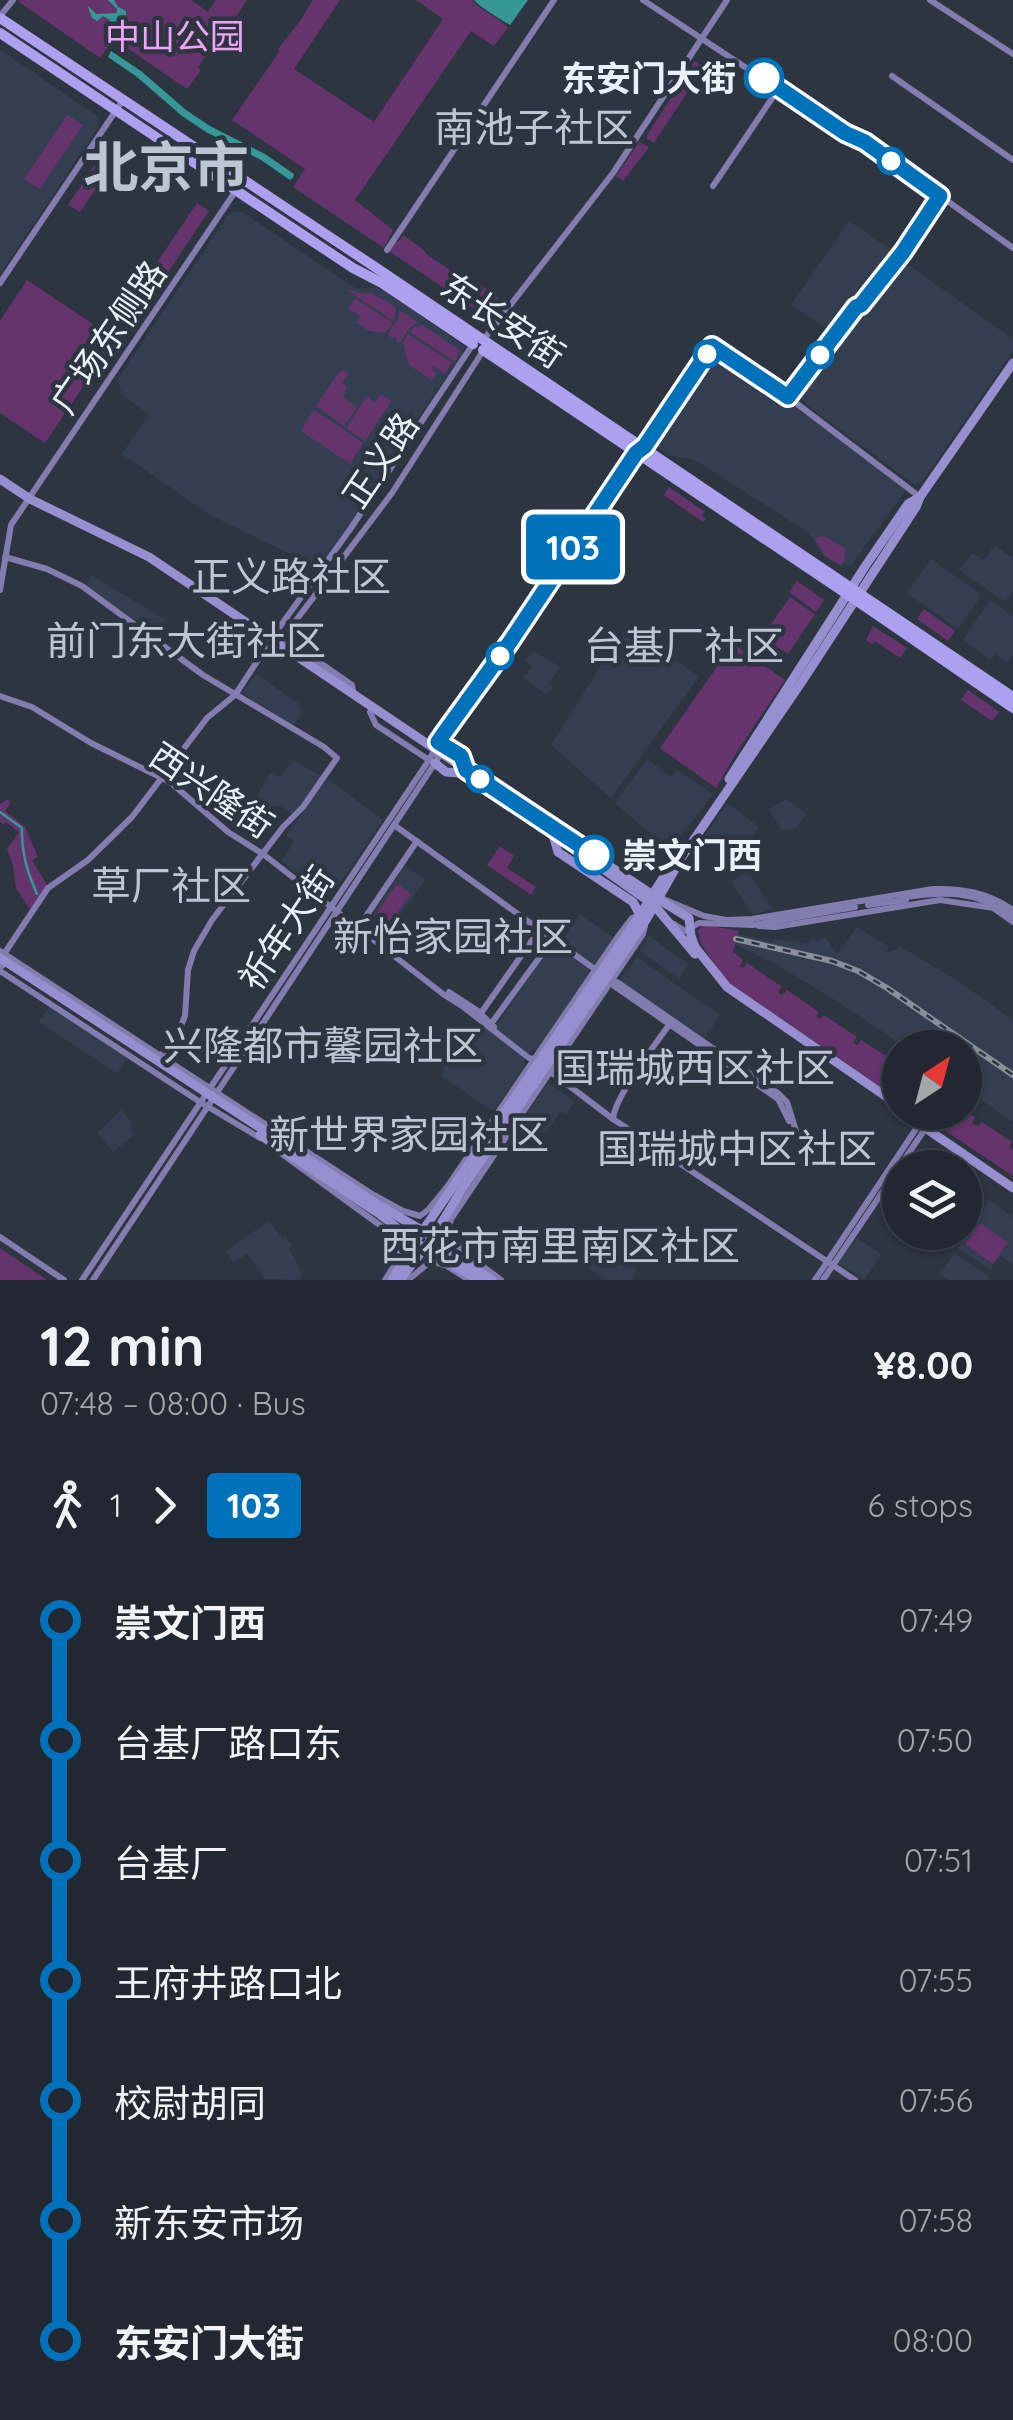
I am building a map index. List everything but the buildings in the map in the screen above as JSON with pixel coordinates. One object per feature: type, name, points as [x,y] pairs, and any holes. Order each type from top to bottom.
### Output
[{"type":"highway","points":[[0,17],[120,106]]},
{"type":"highway","points":[[0,33],[120,106]]},
{"type":"highway","name":"东长安街","points":[[120,106],[360,272],[480,344],[853,593]]},
{"type":"highway","name":"东长安街","points":[[239,185],[375,267],[480,344]]},
{"type":"highway","points":[[853,593],[1013,697]]},
{"type":"highway","points":[[853,593],[1013,708]]},
{"type":"main road","points":[[448,1232],[443,1215],[470,1164],[604,975],[908,504],[921,495],[1013,363]]},
{"type":"main road","points":[[0,482],[28,501],[147,561],[276,641],[435,755]]},
{"type":"main road","points":[[276,641],[370,712],[537,817],[649,906]]},
{"type":"main road","points":[[463,772],[666,917],[727,993],[882,1097]]},
{"type":"main road","points":[[553,834],[558,852],[633,902],[688,916],[695,947],[727,988],[882,1097]]},
{"type":"main road","points":[[2,961],[169,1069],[360,1201],[377,1208]]},
{"type":"main road","points":[[2,961],[377,1208],[428,1234],[473,1277],[496,1279]]},
{"type":"main road","points":[[161,1056],[169,1069]]},
{"type":"main road","points":[[388,1280],[420,1246],[514,1118],[542,1065]]},
{"type":"main road","points":[[932,1130],[1013,1185]]},
{"type":"main road","points":[[458,1170],[470,1164]]},
{"type":"main road","points":[[372,1194],[377,1222]]},
{"type":"main road","points":[[346,1200],[360,1201]]},
{"type":"main road","points":[[402,1222],[420,1216]]},
{"type":"main road","points":[[402,1222],[420,1246],[446,1254]]},
{"type":"main road","points":[[430,1262],[446,1254]]},
{"type":"main road","points":[[400,1280],[404,1262]]},
{"type":"street","points":[[0,17],[13,0]]},
{"type":"street","points":[[360,272],[375,267],[554,0]]},
{"type":"street","points":[[643,0],[865,142],[1013,248]]},
{"type":"street","points":[[480,344],[613,174],[727,0]]},
{"type":"street","points":[[930,0],[942,3],[1013,54]]},
{"type":"street","points":[[892,76],[1013,160]]},
{"type":"street","points":[[713,186],[779,88]]},
{"type":"street","points":[[0,283],[120,106]]},
{"type":"street","name":"广场东侧路","points":[[11,525],[239,185]]},
{"type":"street","points":[[921,495],[790,398],[942,198]]},
{"type":"street","name":"正义路","points":[[276,641],[480,344]]},
{"type":"street","name":"正义路","points":[[276,641],[392,493],[480,344]]},
{"type":"street","name":"祈年大街","points":[[93,1280],[333,909],[711,345],[790,398]]},
{"type":"street","points":[[2,529],[11,525]]},
{"type":"street","points":[[0,590],[11,525]]},
{"type":"street","points":[[5,557],[47,569],[82,586],[203,675],[336,755],[303,807],[212,920],[188,970],[185,1016],[161,1056]]},
{"type":"street","points":[[354,695],[352,685],[303,652],[276,641],[264,650],[235,695],[208,718],[132,817],[88,860],[48,888],[2,961],[161,1056],[264,1141],[377,1222],[398,1240],[404,1262]]},
{"type":"street","points":[[303,652],[308,664]]},
{"type":"street","name":"西兴隆街","points":[[0,696],[32,707],[110,753],[170,782],[228,832],[263,854],[438,988]]},
{"type":"street","points":[[435,755],[461,756],[533,805],[537,817]]},
{"type":"street","points":[[461,756],[463,772]]},
{"type":"street","points":[[392,822],[614,986],[673,1023],[779,1094],[787,1102],[797,1134],[778,1099],[673,1023]]},
{"type":"street","points":[[358,928],[417,841]]},
{"type":"street","points":[[649,906],[726,920],[752,919],[933,888],[992,897],[1013,916]]},
{"type":"street","points":[[753,925],[932,893],[986,900],[1013,916]]},
{"type":"street","points":[[868,904],[947,895],[1013,916]]},
{"type":"street","points":[[666,917],[682,930],[702,922],[775,927],[940,900],[994,908]]},
{"type":"street","points":[[479,1012],[538,928]]},
{"type":"street","points":[[491,1024],[553,939]]},
{"type":"street","points":[[438,988],[479,1012],[613,1119],[855,1280]]},
{"type":"street","points":[[438,988],[542,1065]]},
{"type":"street","points":[[613,1119],[620,1100],[673,1023]]},
{"type":"street","points":[[209,1098],[403,1212],[420,1216],[429,1210],[542,1065]]},
{"type":"street","name":"祈年大街","points":[[82,1280],[209,1098]]},
{"type":"street","points":[[496,1279],[454,1244],[448,1232],[456,1210],[514,1118]]},
{"type":"street","points":[[819,1280],[919,1130]]},
{"type":"street","points":[[0,1239],[61,1280]]},
{"type":"street","points":[[408,1280],[430,1262],[473,1277]]},
{"type":"shaded area","points":[[108,0],[114,0],[126,11],[114,34],[109,30],[110,20],[103,16],[97,21],[88,7],[96,14],[117,13]]},
{"type":"shaded area","points":[[474,0],[528,0],[510,25]]},
{"type":"shaded area","points":[[0,50],[97,116],[99,126],[0,274]]},
{"type":"shaded area","points":[[111,51],[186,110],[265,154],[294,174],[293,178],[290,180],[182,116],[108,57]]},
{"type":"shaded area","points":[[236,211],[355,288],[385,291],[464,346],[418,423],[317,567],[210,515],[122,454],[149,414],[122,395],[118,379],[228,215]]},
{"type":"shaded area","points":[[849,221],[890,249],[891,258],[833,332],[791,305]]},
{"type":"shaded area","points":[[899,265],[910,266],[1013,339],[1013,352],[921,483],[915,485],[801,397]]},
{"type":"shaded area","points":[[713,353],[907,489],[851,565],[839,566],[823,555],[809,533],[695,460],[667,455],[654,443]]},
{"type":"shaded area","points":[[995,545],[1013,559],[1013,591],[1005,602],[959,570],[972,553],[984,560]]},
{"type":"shaded area","points":[[931,559],[979,593],[958,629],[907,593]]},
{"type":"shaded area","points":[[92,576],[166,620],[157,635],[86,586]]},
{"type":"shaded area","points":[[990,600],[1013,616],[1013,655],[1007,663],[995,654],[990,660],[963,640]]},
{"type":"shaded area","points":[[625,628],[699,676],[611,798],[551,745]]},
{"type":"shaded area","points":[[533,651],[560,667],[547,695],[524,678],[532,666],[525,661]]},
{"type":"shaded area","points":[[256,674],[298,703],[302,713],[293,726],[242,693]]},
{"type":"shaded area","points":[[647,759],[671,777],[677,770],[713,794],[670,850],[615,803]]},
{"type":"shaded area","points":[[291,760],[322,776],[293,815],[280,806],[271,806],[262,814],[250,808],[270,773],[282,776]]},
{"type":"shaded area","points":[[327,779],[383,820],[328,895],[281,861],[294,842],[286,836]]},
{"type":"shaded area","points":[[786,799],[806,814],[796,829],[782,831],[769,809]]},
{"type":"shaded area","points":[[727,803],[759,827],[733,863],[702,839]]},
{"type":"shaded area","points":[[405,866],[425,880],[391,928],[372,915]]},
{"type":"shaded area","points":[[748,871],[772,909],[753,915],[731,882]]},
{"type":"shaded area","points":[[580,914],[614,938],[598,963],[561,942]]},
{"type":"shaded area","points":[[857,927],[889,947],[886,952],[901,947],[1013,1020],[1013,1122],[982,1101],[982,1030],[882,1031],[772,962],[734,944],[738,934],[772,942],[774,939],[809,943],[825,937],[837,954]]},
{"type":"shaded area","points":[[649,936],[688,964],[679,979],[640,951]]},
{"type":"shaded area","points":[[551,946],[589,969],[589,974],[491,1110],[443,1077],[443,1068],[474,1027],[497,1024]]},
{"type":"shaded area","points":[[637,957],[720,1015],[704,1039],[619,980]]},
{"type":"shaded area","points":[[54,1007],[125,1055],[118,1074],[39,1022],[48,1008]]},
{"type":"shaded area","points":[[548,1083],[575,1102],[566,1114],[561,1111],[544,1134],[522,1120]]},
{"type":"shaded area","points":[[121,1110],[135,1134],[113,1152],[97,1133]]},
{"type":"shaded area","points":[[989,1200],[1013,1217],[1013,1264],[1000,1256],[990,1269],[961,1250],[982,1250],[982,1211]]},
{"type":"shaded area","points":[[269,1221],[292,1245],[289,1248],[300,1269],[300,1280],[265,1279],[247,1254],[234,1262],[226,1251]]},
{"type":"shaded area","points":[[856,1237],[881,1254],[864,1280],[838,1263]]},
{"type":"shaded area","points":[[597,1242],[637,1269],[632,1280],[605,1280],[583,1263]]},
{"type":"shaded area","points":[[954,1253],[989,1276],[987,1280],[949,1280],[940,1275]]},
{"type":"green space","name":"中山公园","points":[[20,0],[191,0],[208,12],[216,0],[247,0],[217,37],[187,89],[114,39],[100,58]]},
{"type":"green space","points":[[313,0],[340,0],[294,69],[374,122],[443,19],[416,0],[472,0],[508,27],[494,46],[471,31],[355,200],[393,230],[384,248],[293,187],[305,169],[232,120]]},
{"type":"green space","points":[[695,61],[704,67],[654,143],[647,135]]},
{"type":"green space","points":[[67,115],[83,125],[40,189],[24,179]]},
{"type":"green space","points":[[639,142],[649,147],[623,181],[616,176]]},
{"type":"green space","points":[[109,144],[121,152],[80,212],[68,205]]},
{"type":"green space","points":[[197,203],[209,211],[168,272],[156,264]]},
{"type":"green space","points":[[403,235],[469,283],[479,284],[508,305],[494,322],[389,251]]},
{"type":"green space","points":[[27,280],[115,339],[45,443],[0,413],[0,321]]},
{"type":"green space","points":[[349,291],[371,293],[393,305],[394,321]]},
{"type":"green space","points":[[355,298],[393,323],[385,333],[370,331],[357,323],[360,316],[348,309]]},
{"type":"green space","points":[[399,310],[419,323],[397,342],[396,337],[388,334],[399,318]]},
{"type":"green space","points":[[422,325],[460,350],[455,362],[410,332]]},
{"type":"green space","points":[[408,334],[452,363],[445,374],[433,366],[437,374],[432,380],[409,365],[403,343]]},
{"type":"green space","points":[[343,370],[348,374],[342,383],[347,387],[343,398],[357,407],[344,426],[316,406]]},
{"type":"green space","points":[[381,394],[390,403],[365,441],[346,428],[367,396],[375,402]]},
{"type":"green space","points":[[316,411],[363,443],[350,464],[301,431]]},
{"type":"green space","points":[[669,487],[705,512],[702,515],[706,519],[703,522],[664,495]]},
{"type":"green space","points":[[824,536],[846,549],[841,565],[825,556],[815,538]]},
{"type":"green space","points":[[797,581],[824,600],[816,612],[789,592]]},
{"type":"green space","points":[[790,597],[815,614],[788,654],[762,637]]},
{"type":"green space","points":[[924,609],[955,631],[948,641],[917,619]]},
{"type":"green space","points":[[873,626],[907,648],[900,658],[875,641],[872,644],[866,640]]},
{"type":"green space","points":[[733,644],[785,680],[716,788],[660,748]]},
{"type":"green space","points":[[968,690],[999,712],[992,721],[961,700]]},
{"type":"green space","points":[[8,799],[5,811],[25,827],[38,857],[32,860],[47,885],[31,910],[16,889],[7,849],[19,832],[0,822],[0,804]]},
{"type":"green space","points":[[500,846],[514,856],[507,868],[536,887],[531,895],[487,865]]},
{"type":"green space","points":[[397,884],[411,894],[391,922],[377,912]]},
{"type":"green space","points":[[705,925],[739,931],[733,952],[743,960],[740,966],[744,968],[747,963],[782,987],[778,992],[782,995],[787,990],[819,1012],[816,1016],[820,1019],[824,1015],[857,1037],[853,1042],[857,1045],[861,1040],[882,1053],[882,1088],[725,980],[700,942],[698,930]]},
{"type":"green space","points":[[982,1122],[1012,1142],[1009,1147],[1013,1150],[1013,1176],[982,1155],[982,1150],[974,1150],[944,1130],[982,1130]]},
{"type":"green space","points":[[982,1224],[1008,1242],[993,1264],[973,1250],[982,1250]]},
{"type":"green space","points":[[0,1248],[47,1280],[0,1280]]},
{"type":"waterway","points":[[0,812],[22,828],[25,861],[37,894]]},
{"type":"railway","points":[[736,939],[832,961],[858,971],[1013,1075]]},
{"type":"bus line","name":"103","points":[[594,855],[466,770],[461,756],[438,742],[712,346],[788,397],[901,255],[940,196],[865,142],[845,133],[764,78]]},
{"type":"place","name":"东安门大街","points":[[764,78]]},
{"type":"place","name":"崇文门西","points":[[594,855]]},
{"type":"district","name":"南池子社区","points":[[534,127]]},
{"type":"district","name":"北京市","points":[[166,166]]},
{"type":"district","name":"正义路社区","points":[[291,576]]},
{"type":"district","name":"前门东大街社区","points":[[186,640]]},
{"type":"district","name":"台基厂社区","points":[[684,645]]},
{"type":"district","name":"草厂社区","points":[[171,885]]},
{"type":"district","name":"新怡家园社区","points":[[453,936]]},
{"type":"district","name":"兴隆都市馨园社区","points":[[323,1045]]},
{"type":"district","name":"国瑞城西区社区","points":[[695,1067]]},
{"type":"district","name":"新世界家园社区","points":[[409,1134]]},
{"type":"district","name":"国瑞城中区社区","points":[[737,1148]]},
{"type":"district","name":"西花市南里南区社区","points":[[560,1245]]}]
